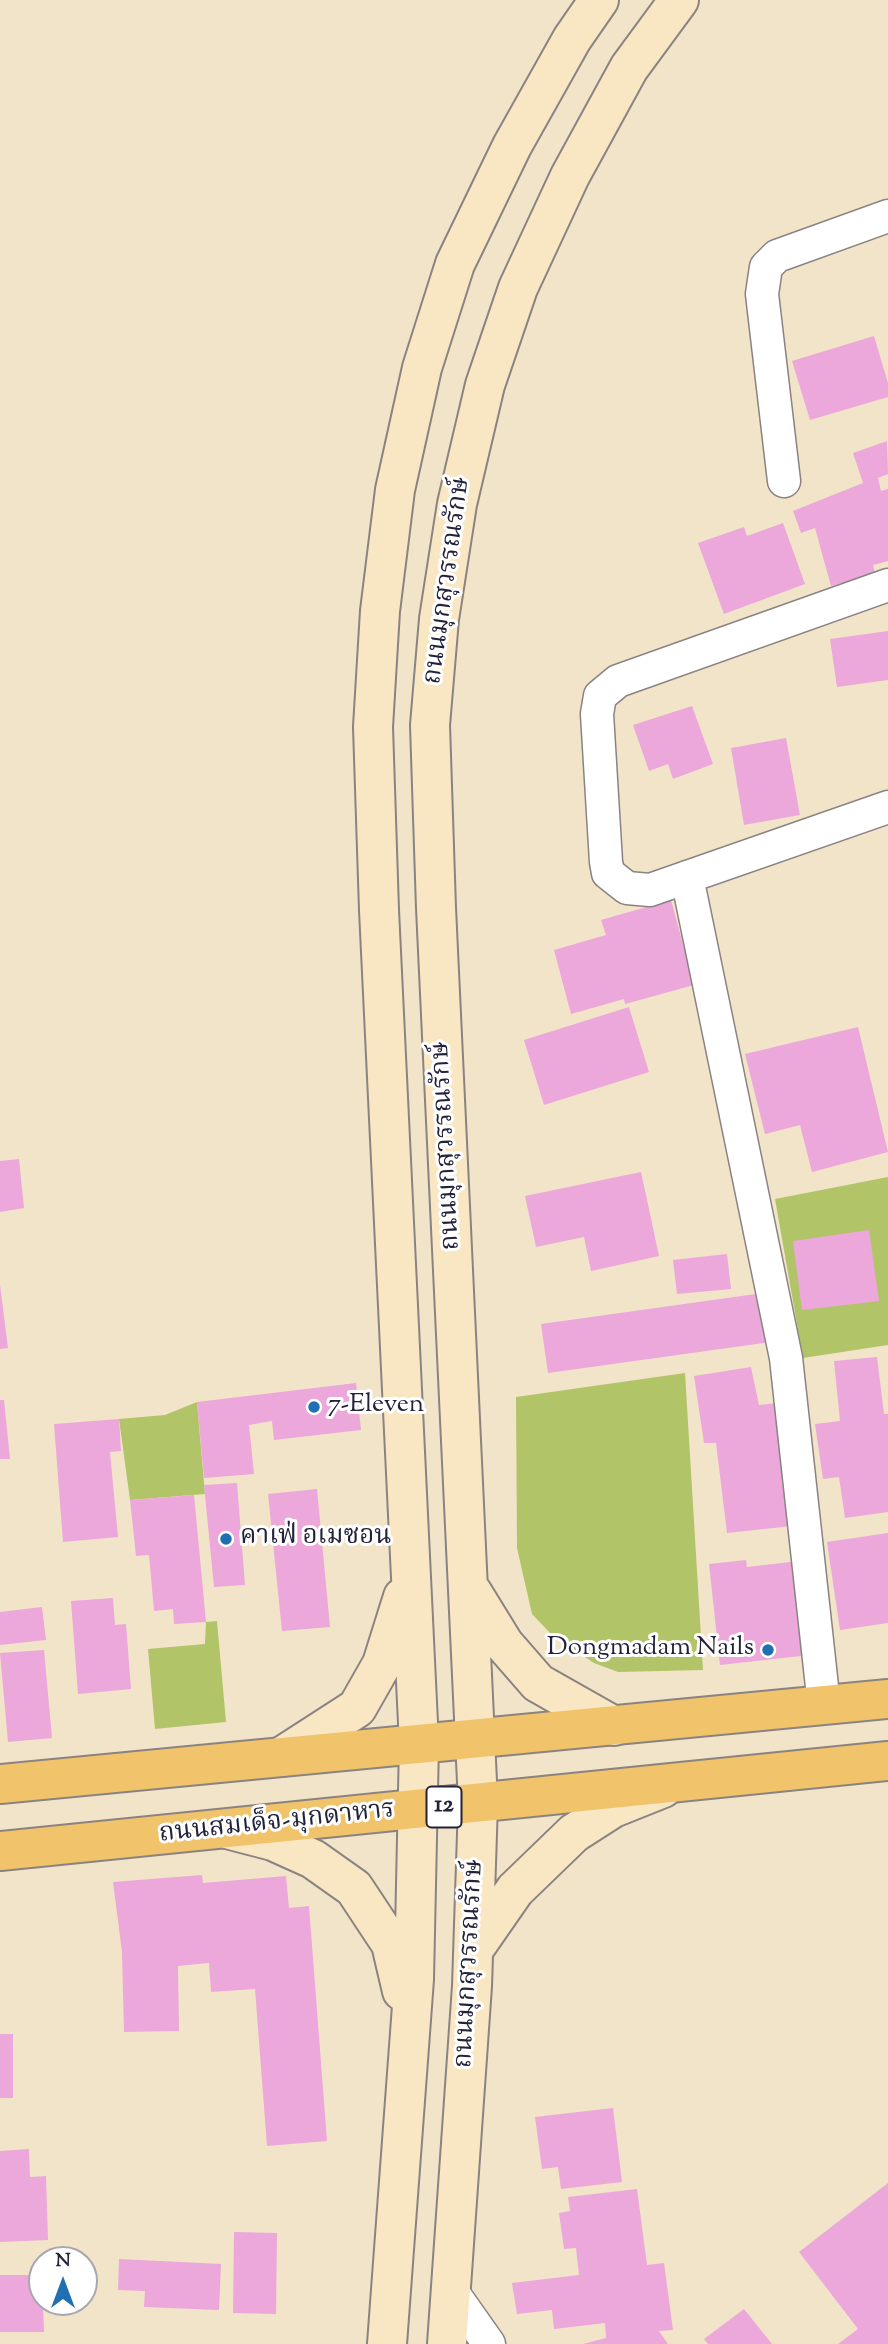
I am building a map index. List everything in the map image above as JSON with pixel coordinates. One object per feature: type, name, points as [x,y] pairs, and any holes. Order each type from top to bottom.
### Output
[{"type":"main road","points":[[387,2344],[410,2027],[419,1744],[379,910],[373,727],[380,611],[396,491],[422,368],[455,264],[500,170],[572,39],[599,0]]},
{"type":"main road","name":"ถนนมุกสุวรรณรักษ์","points":[[447,2344],[474,1949],[478,1803],[436,908],[430,725],[439,619],[457,504],[485,385],[518,288],[570,176],[629,68],[678,0]]},
{"type":"main road","points":[[379,910],[436,908]]},
{"type":"main road","points":[[281,1757],[357,1708],[382,1664],[411,1572]]},
{"type":"main road","points":[[469,1587],[503,1644],[538,1683],[614,1726]]},
{"type":"main road","points":[[0,1783],[888,1699]]},
{"type":"main road","name":"ถนนสมเด็จ-มุกดาหาร","points":[[0,1851],[888,1761]]},
{"type":"main road","points":[[474,1949],[515,1890],[574,1833],[613,1808],[678,1782]]},
{"type":"main road","points":[[227,1829],[283,1845],[313,1859],[354,1888],[391,1944],[410,2027]]},
{"type":"street","points":[[784,481],[762,294],[766,267],[777,256],[888,216]]},
{"type":"street","points":[[888,585],[618,681],[607,687],[600,696],[597,714],[608,873],[615,881],[638,891],[687,877],[888,807]]},
{"type":"street","points":[[687,877],[786,1358],[824,1705]]},
{"type":"street","points":[[0,1777],[0,1783]]},
{"type":"street","points":[[451,2290],[489,2344]]},
{"type":"green space","points":[[888,1177],[888,1345],[803,1358],[775,1199]]},
{"type":"green space","points":[[685,1373],[703,1670],[618,1672],[594,1663],[553,1636],[532,1614],[517,1548],[516,1397]]},
{"type":"green space","points":[[197,1402],[205,1494],[130,1500],[119,1419],[165,1415]]},
{"type":"green space","points":[[217,1621],[226,1722],[155,1729],[148,1649],[205,1644],[206,1622]]},
{"type":"building","points":[[874,336],[888,383],[888,397],[810,420],[792,361]]},
{"type":"building","points":[[887,441],[888,474],[878,478],[881,491],[888,489],[888,561],[873,565],[875,574],[831,586],[815,528],[801,533],[793,511],[863,483],[853,453]]},
{"type":"building","points":[[783,523],[805,584],[724,614],[698,543],[744,527],[747,536]]},
{"type":"building","points":[[888,631],[888,680],[837,687],[830,639]]},
{"type":"building","points":[[692,706],[713,764],[673,779],[668,764],[649,771],[633,725]]},
{"type":"building","points":[[786,738],[800,815],[744,825],[731,748]]},
{"type":"building","points":[[671,900],[694,985],[625,1004],[624,999],[571,1014],[554,950],[606,935],[601,920]]},
{"type":"building","points":[[629,1007],[649,1072],[544,1105],[524,1040]]},
{"type":"building","points":[[858,1027],[888,1152],[812,1172],[800,1125],[765,1134],[745,1054]]},
{"type":"building","points":[[19,1159],[24,1208],[0,1212],[0,1161]]},
{"type":"building","points":[[641,1172],[659,1256],[591,1271],[584,1237],[536,1247],[525,1196]]},
{"type":"building","points":[[869,1230],[879,1301],[802,1310],[793,1241]]},
{"type":"building","points":[[727,1254],[731,1289],[677,1294],[673,1260]]},
{"type":"building","points":[[0,1285],[8,1348],[0,1349]]},
{"type":"building","points":[[763,1293],[771,1342],[548,1373],[541,1324]]},
{"type":"building","points":[[877,1357],[884,1414],[888,1414],[888,1512],[845,1518],[839,1477],[823,1479],[815,1424],[840,1421],[834,1361]]},
{"type":"building","points":[[751,1367],[759,1405],[778,1403],[792,1526],[727,1533],[716,1443],[704,1443],[694,1376]]},
{"type":"building","points":[[356,1383],[361,1430],[274,1440],[272,1421],[249,1425],[254,1474],[204,1478],[197,1402]]},
{"type":"building","points":[[0,1400],[4,1400],[10,1459],[0,1459]]},
{"type":"building","points":[[119,1419],[121,1451],[110,1452],[118,1537],[63,1542],[54,1424]]},
{"type":"building","name":"คาเฟ่ อเมซอน","points":[[237,1483],[245,1585],[214,1587],[204,1485]]},
{"type":"building","points":[[317,1489],[330,1627],[282,1631],[268,1494]]},
{"type":"building","points":[[194,1495],[206,1622],[174,1624],[173,1609],[154,1611],[149,1555],[136,1556],[130,1500]]},
{"type":"building","points":[[888,1533],[888,1623],[840,1630],[827,1542]]},
{"type":"building","points":[[746,1560],[747,1567],[799,1561],[810,1655],[720,1665],[709,1564]]},
{"type":"building","points":[[113,1598],[115,1625],[126,1624],[131,1689],[78,1694],[71,1601]]},
{"type":"building","points":[[42,1607],[46,1640],[0,1645],[0,1612]]},
{"type":"building","points":[[44,1650],[52,1738],[8,1742],[0,1653]]},
{"type":"building","points":[[202,1875],[203,1883],[286,1876],[289,1908],[309,1906],[327,2141],[267,2146],[255,1989],[211,1992],[209,1963],[178,1966],[179,2031],[124,2032],[122,1952],[113,1882]]},
{"type":"building","points":[[0,2034],[13,2034],[13,2098],[0,2098]]},
{"type":"building","points":[[613,2108],[622,2182],[561,2189],[558,2167],[542,2169],[535,2117]]},
{"type":"building","points":[[29,2149],[30,2177],[46,2176],[48,2240],[0,2242],[0,2151]]},
{"type":"building","points":[[888,2183],[888,2344],[838,2344],[858,2329],[799,2252]]},
{"type":"building","points":[[637,2189],[647,2265],[664,2263],[673,2330],[659,2331],[668,2344],[583,2344],[606,2338],[605,2323],[554,2329],[552,2310],[517,2314],[512,2283],[579,2275],[576,2248],[564,2249],[559,2213],[570,2211],[568,2197]]},
{"type":"building","points":[[234,2232],[277,2233],[276,2314],[233,2313]]},
{"type":"building","points":[[119,2259],[221,2264],[219,2310],[144,2307],[145,2291],[118,2290]]},
{"type":"building","points":[[0,2275],[28,2275],[28,2316],[43,2316],[44,2332],[0,2332]]},
{"type":"building","points":[[744,2309],[772,2344],[708,2344],[704,2339]]},
{"type":"place","name":"7-Eleven","points":[[314,1407]]},
{"type":"place","name":"คาเฟ่ อเมซอน","points":[[226,1539]]},
{"type":"place","name":"Dongmadam Nails","points":[[768,1650]]}]
